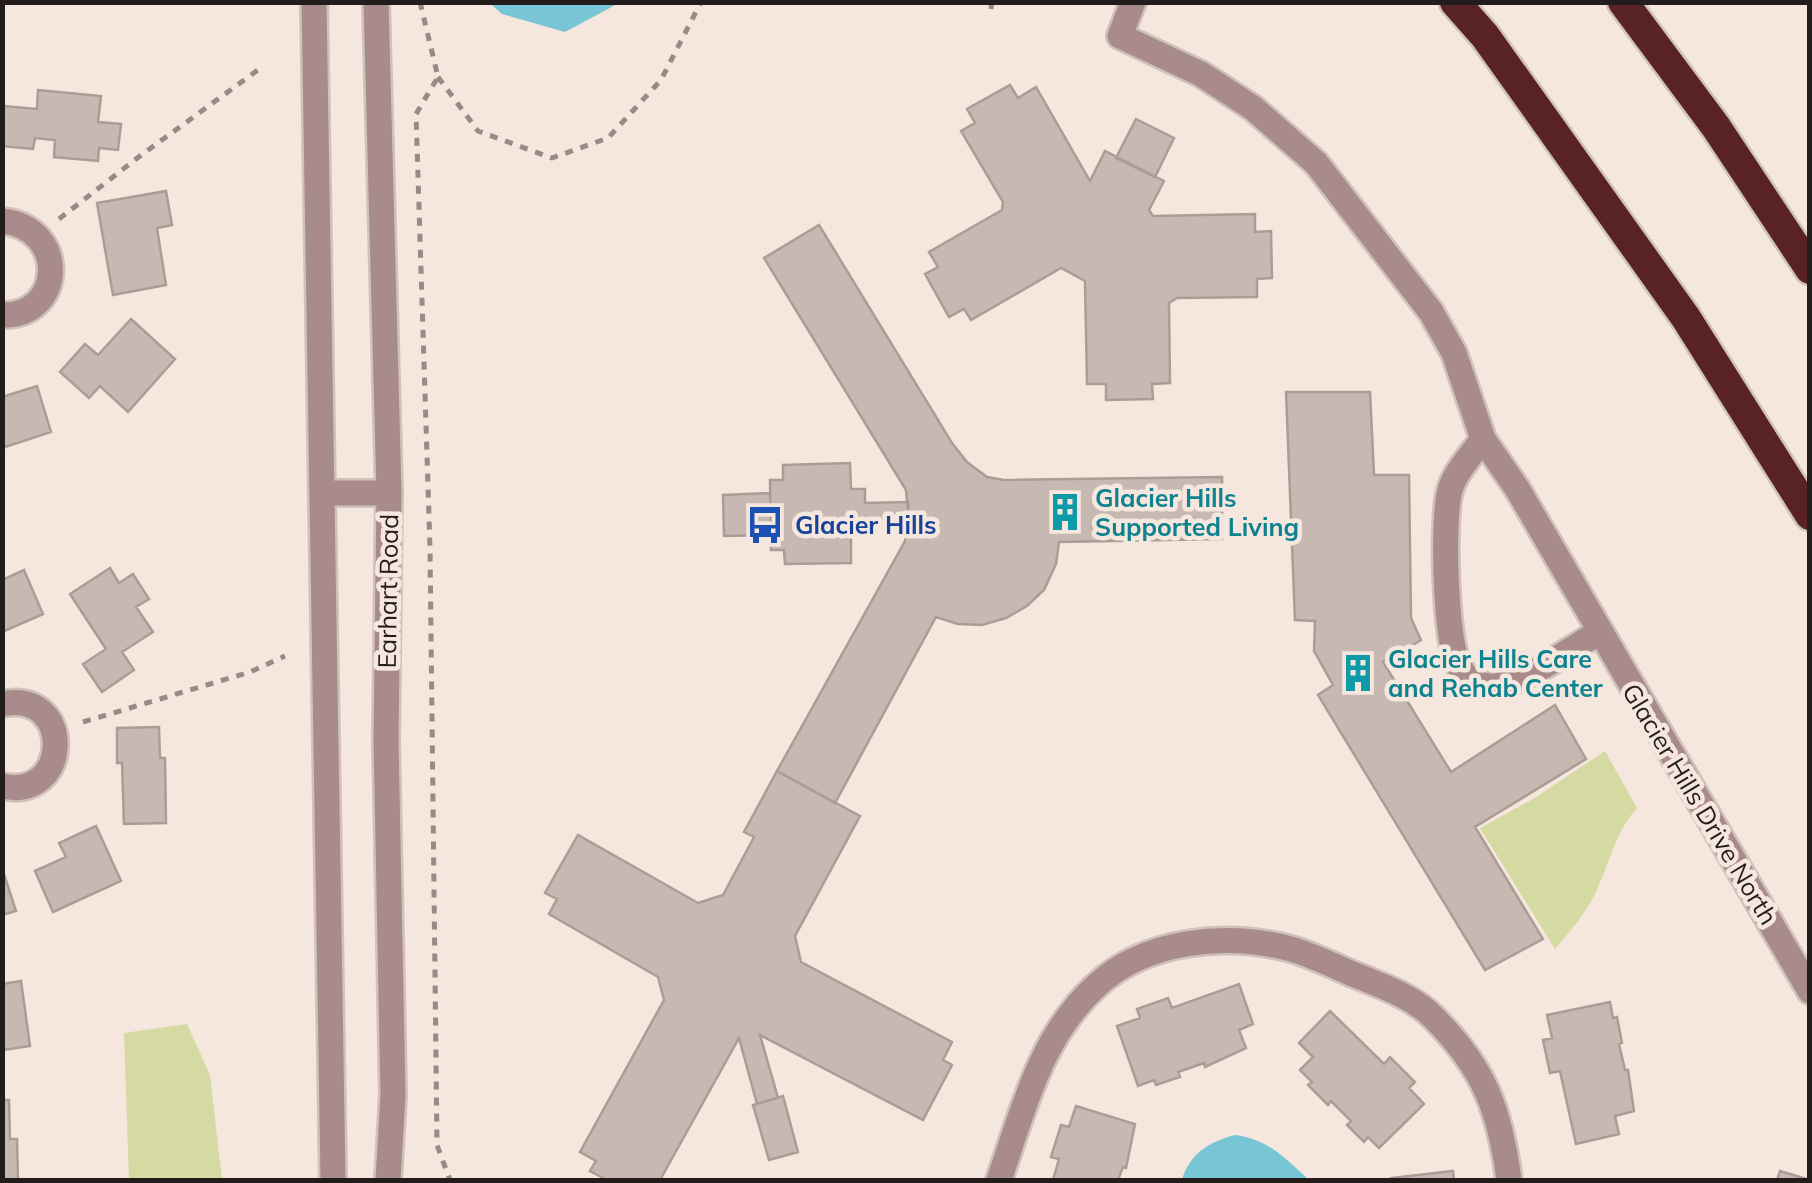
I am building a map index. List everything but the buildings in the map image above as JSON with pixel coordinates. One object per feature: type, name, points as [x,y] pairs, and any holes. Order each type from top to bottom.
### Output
[{"type":"highway","points":[[1455,2],[1484,36],[1686,318],[1810,514]]},
{"type":"highway","points":[[1623,2],[1716,127],[1810,268]]},
{"type":"street","points":[[314,2],[332,1180]]},
{"type":"street","name":"Earhart Road","points":[[376,2],[390,493],[386,741],[393,1095],[388,1180]]},
{"type":"street","name":"Glacier Hills Drive North","points":[[1132,2],[1120,36],[1200,74],[1253,108],[1316,163],[1431,312],[1454,353],[1484,438],[1810,991]]},
{"type":"street","points":[[2,221],[33,230],[47,248],[51,272],[48,288],[39,300],[26,310],[2,315]]},
{"type":"street","points":[[1484,438],[1454,480],[1448,502],[1449,618],[1453,653],[1459,667],[1479,684],[1504,686],[1598,633]]},
{"type":"street","points":[[323,493],[390,493]]},
{"type":"street","points":[[2,704],[27,704],[40,711],[50,722],[57,748],[54,761],[36,782],[24,787],[2,786]]},
{"type":"street","points":[[998,1180],[1042,1056],[1067,1015],[1099,982],[1135,960],[1186,944],[1231,939],[1292,950],[1391,990],[1432,1015],[1467,1056],[1490,1092],[1504,1140],[1509,1180]]},
{"type":"path","points":[[420,2],[438,78],[478,131],[552,158],[608,138],[660,80],[702,2]]},
{"type":"path","points":[[59,220],[262,67]]},
{"type":"path","points":[[438,78],[416,114],[430,548],[437,1145],[450,1180]]},
{"type":"path","points":[[83,722],[250,672],[285,656]]},
{"type":"green space","points":[[1605,751],[1637,808],[1619,835],[1590,903],[1555,949],[1480,828],[1533,799]]},
{"type":"green space","points":[[187,1024],[210,1075],[222,1180],[129,1180],[124,1033]]},
{"type":"water","points":[[490,3],[619,3],[565,32],[502,14]]},
{"type":"water","points":[[1235,1135],[1267,1145],[1309,1180],[1182,1180],[1202,1150]]},
{"type":"place","name":"Glacier Hills Supported Living","points":[[1065,512]]},
{"type":"place","name":"Glacier Hills","points":[[765,525]]},
{"type":"place","name":"Glacier Hills Care and Rehab Center","points":[[1358,673]]}]
